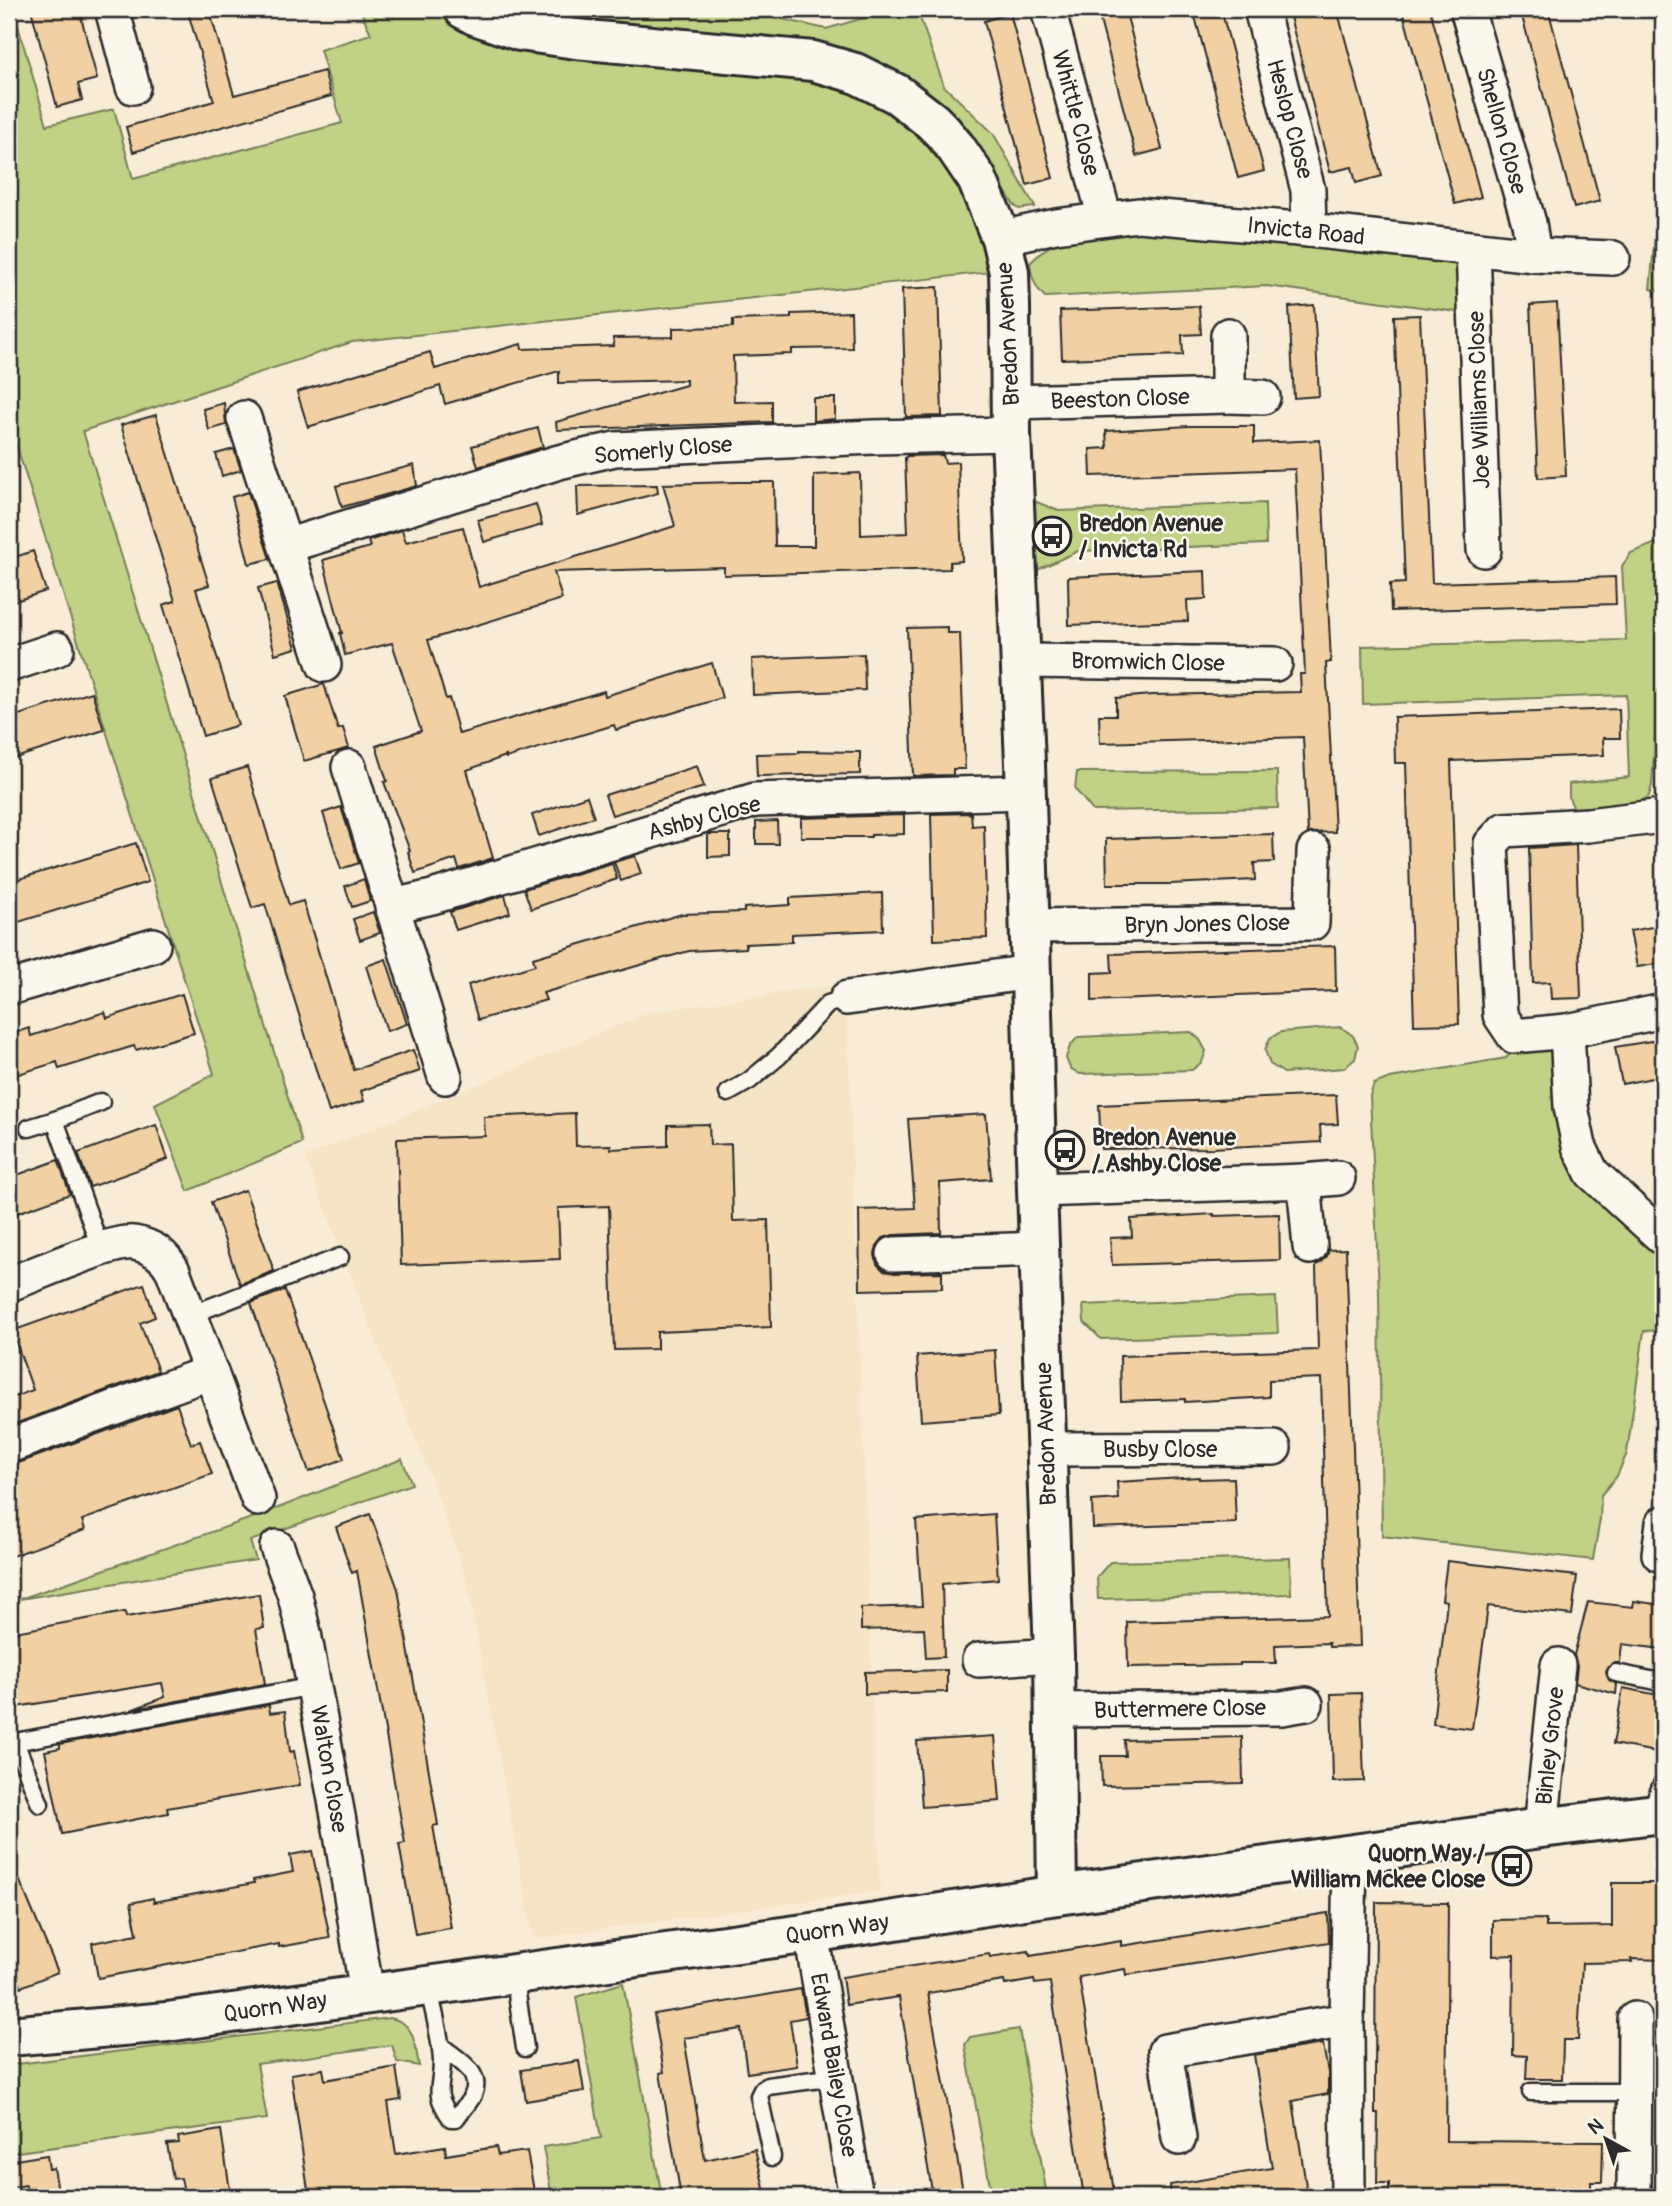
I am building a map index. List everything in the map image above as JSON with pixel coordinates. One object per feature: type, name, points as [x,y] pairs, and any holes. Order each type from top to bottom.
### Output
[{"type":"street","points":[[112,9],[133,87]]},
{"type":"street","name":"Bredon Avenue","points":[[464,9],[520,31],[576,39],[813,61],[855,73],[897,94],[932,121],[956,148],[977,179],[1001,239],[1009,272],[1054,1655],[1057,1895]]},
{"type":"street","name":"Whittle Close","points":[[1048,9],[1105,218]]},
{"type":"street","name":"Heslop Close","points":[[1261,9],[1308,190],[1309,230]]},
{"type":"street","name":"Shellon Close","points":[[1467,9],[1529,223],[1534,255]]},
{"type":"street","name":"Invicta Road","points":[[1001,239],[1056,226],[1138,215],[1309,230],[1534,255],[1613,258]]},
{"type":"street","name":"Joe Williams Close","points":[[1473,249],[1484,550]]},
{"type":"street","points":[[1228,335],[1228,396]]},
{"type":"street","name":"Beeston Close","points":[[1012,418],[1228,396],[1263,397]]},
{"type":"street","points":[[244,418],[324,665]]},
{"type":"street","name":"Somerly Close","points":[[286,546],[559,462],[615,449],[873,437],[1012,418]]},
{"type":"street","points":[[9,665],[57,649]]},
{"type":"street","name":"Bromwich Close","points":[[1021,660],[1275,664]]},
{"type":"street","points":[[349,767],[445,1077]]},
{"type":"street","name":"Ashby Close","points":[[393,906],[432,897],[755,800],[1025,792]]},
{"type":"street","points":[[1662,810],[1588,825],[1504,830],[1491,844],[1500,1016],[1514,1036],[1567,1031],[1663,1011]]},
{"type":"street","name":"Bryn Jones Close","points":[[1029,926],[1312,923],[1314,851]]},
{"type":"street","points":[[9,988],[153,945]]},
{"type":"street","points":[[847,998],[1031,972]]},
{"type":"street","points":[[1567,1031],[1571,1107],[1579,1146],[1592,1173],[1663,1238]]},
{"type":"street","points":[[1037,1190],[1338,1178]]},
{"type":"street","points":[[1304,1181],[1310,1247]]},
{"type":"street","points":[[9,1284],[126,1243],[155,1250],[166,1259],[190,1315],[258,1499]]},
{"type":"street","points":[[894,1254],[1039,1249]]},
{"type":"street","points":[[9,1446],[211,1372]]},
{"type":"street","name":"Busby Close","points":[[1047,1449],[1273,1448]]},
{"type":"street","name":"Walton Close","points":[[278,1547],[300,1614],[367,1994]]},
{"type":"street","points":[[979,1660],[1054,1655]]},
{"type":"street","name":"Binley Grove","points":[[1541,1828],[1559,1665]]},
{"type":"street","name":"Buttermere Close","points":[[1053,1710],[1282,1708],[1306,1704]]},
{"type":"street","name":"Quorn Way","points":[[9,2036],[167,2022],[811,1933],[1057,1895],[1541,1828],[1661,1803]]},
{"type":"street","points":[[1348,2197],[1350,1855]]},
{"type":"street","name":"Edward Bailey Close","points":[[811,1933],[856,2197]]},
{"type":"street","points":[[1634,2197],[1635,2019]]},
{"type":"street","points":[[1180,2138],[1165,2051],[1347,2020]]},
{"type":"lane","points":[[728,1093],[749,1081],[779,1056],[828,1004],[847,998]]},
{"type":"lane","points":[[29,1128],[101,1102]]},
{"type":"lane","points":[[54,1120],[101,1250]]},
{"type":"lane","points":[[190,1315],[340,1257]]},
{"type":"lane","points":[[1616,1673],[1656,1681],[1663,1686]]},
{"type":"lane","points":[[40,1804],[15,1742],[314,1686]]},
{"type":"lane","points":[[514,1973],[526,2048]]},
{"type":"lane","points":[[428,1985],[440,2045]]},
{"type":"lane","points":[[772,2157],[759,2096],[762,2090],[768,2086],[835,2077]]},
{"type":"lane","points":[[1531,2092],[1636,2092]]},
{"type":"shaded area","points":[[846,983],[880,1891],[533,1939],[466,1577],[428,1470],[305,1157],[650,1012]]},
{"type":"green space","points":[[9,9],[13,9],[47,125],[114,109],[133,179],[342,123],[320,50],[371,34],[360,9],[431,9],[466,29],[817,79],[887,112],[925,143],[942,161],[982,226],[991,272],[352,342],[83,431],[302,1143],[188,1191],[155,1104],[214,1074],[9,422]]},
{"type":"green space","points":[[508,9],[776,9],[777,18],[826,29],[895,9],[917,9],[944,86],[993,133],[1035,207],[1019,209],[1014,205],[978,148],[932,100],[565,27]]},
{"type":"green space","points":[[1145,226],[1454,260],[1464,272],[1465,313],[1267,286],[1045,297],[1036,286],[1030,263],[1044,250],[1065,238]]},
{"type":"green space","points":[[1655,235],[1663,237],[1663,292],[1650,289]]},
{"type":"green space","points":[[1029,499],[1059,511],[1265,503],[1266,544],[1078,551],[1033,572]]},
{"type":"green space","points":[[1663,543],[1663,705],[1657,705],[1649,796],[1634,806],[1575,811],[1569,798],[1569,784],[1629,777],[1626,695],[1363,704],[1362,646],[1626,640],[1622,566],[1631,553]]},
{"type":"green space","points":[[1277,771],[1278,808],[1093,811],[1075,789],[1077,772]]},
{"type":"green space","points":[[1341,1027],[1353,1036],[1358,1046],[1355,1059],[1344,1068],[1284,1073],[1270,1064],[1265,1050],[1270,1038],[1281,1032]]},
{"type":"green space","points":[[1191,1032],[1200,1040],[1206,1051],[1202,1062],[1192,1070],[1080,1074],[1070,1068],[1066,1058],[1070,1046],[1078,1037]]},
{"type":"green space","points":[[1559,1040],[1564,1098],[1663,1257],[1663,1330],[1644,1331],[1627,1453],[1617,1476],[1601,1495],[1593,1560],[1382,1536],[1379,1291],[1370,1096],[1374,1084],[1390,1078],[1506,1058],[1519,1044]]},
{"type":"green space","points":[[1276,1297],[1278,1333],[1101,1339],[1084,1322],[1083,1305]]},
{"type":"green space","points":[[402,1459],[412,1484],[250,1541],[256,1560],[20,1599],[263,1514]]},
{"type":"green space","points":[[1290,1558],[1291,1594],[1098,1599],[1097,1577],[1110,1562]]},
{"type":"green space","points":[[623,1983],[662,2197],[552,2197],[543,2147],[601,2138],[576,1997]]},
{"type":"green space","points":[[390,2018],[405,2024],[409,2029],[415,2043],[419,2066],[397,2062],[392,2045],[257,2064],[267,2119],[9,2153],[9,2065]]},
{"type":"green space","points":[[1019,2029],[1047,2196],[992,2197],[965,2045],[970,2037]]},
{"type":"building","points":[[31,9],[79,9],[97,79],[78,84],[82,100],[57,107]]},
{"type":"building","points":[[187,9],[209,9],[234,95],[324,71],[331,96],[133,152],[126,127],[214,101]]},
{"type":"building","points":[[1097,9],[1125,9],[1162,149],[1136,156]]},
{"type":"building","points":[[1193,9],[1221,9],[1264,171],[1238,178]]},
{"type":"building","points":[[1288,9],[1337,9],[1382,176],[1356,183],[1352,167],[1330,172]]},
{"type":"building","points":[[1402,9],[1430,9],[1481,197],[1455,204]]},
{"type":"building","points":[[1520,9],[1548,9],[1600,201],[1574,208]]},
{"type":"building","points":[[1010,13],[1053,178],[1027,185],[984,21]]},
{"type":"building","points":[[938,287],[942,416],[906,417],[902,289]]},
{"type":"building","points":[[1557,303],[1566,476],[1538,478],[1530,305]]},
{"type":"building","points":[[1314,305],[1319,396],[1294,398],[1289,307]]},
{"type":"building","points":[[1199,306],[1201,334],[1182,335],[1183,355],[1062,359],[1060,311]]},
{"type":"building","points":[[851,312],[852,348],[792,349],[792,354],[733,356],[734,402],[772,401],[772,422],[557,430],[556,422],[686,385],[686,380],[559,383],[559,371],[445,404],[440,386],[308,427],[297,392],[430,352],[435,369],[521,344],[522,349],[614,346],[613,338],[673,337],[673,328],[733,327],[733,320]]},
{"type":"building","points":[[1420,315],[1432,583],[1615,577],[1616,604],[1391,611],[1390,584],[1405,583],[1394,316]]},
{"type":"building","points":[[813,398],[835,398],[835,419],[813,421]]},
{"type":"building","points":[[224,403],[226,425],[209,430],[203,409]]},
{"type":"building","points":[[156,415],[209,585],[196,589],[238,725],[203,736],[163,605],[175,601],[121,425]]},
{"type":"building","points":[[1189,426],[1254,426],[1254,443],[1320,440],[1331,662],[1326,663],[1335,832],[1308,833],[1303,737],[1100,743],[1099,715],[1116,715],[1116,698],[1301,692],[1300,674],[1305,674],[1295,469],[1091,476],[1090,449],[1107,448],[1106,431]]},
{"type":"building","points":[[538,428],[543,447],[478,467],[472,446]]},
{"type":"building","points":[[234,449],[241,470],[222,476],[216,454]]},
{"type":"building","points":[[943,455],[945,463],[958,462],[962,561],[950,562],[950,569],[724,575],[724,567],[554,572],[562,599],[428,640],[459,734],[604,691],[605,696],[712,663],[722,698],[616,730],[614,725],[467,770],[493,858],[459,869],[456,859],[415,873],[408,852],[410,851],[384,782],[387,781],[376,746],[421,731],[392,643],[345,655],[323,560],[370,547],[368,541],[402,530],[406,542],[463,527],[479,587],[675,526],[663,484],[774,482],[775,546],[814,546],[814,475],[860,473],[861,535],[908,533],[905,458]]},
{"type":"building","points":[[414,465],[417,486],[342,507],[336,486]]},
{"type":"building","points":[[657,485],[658,493],[578,515],[577,486]]},
{"type":"building","points":[[248,492],[270,559],[249,564],[232,497]]},
{"type":"building","points":[[536,504],[542,525],[484,542],[478,520]]},
{"type":"building","points":[[33,551],[46,591],[9,603],[9,559]]},
{"type":"building","points":[[1205,571],[1206,599],[1187,600],[1188,621],[1069,625],[1068,577]]},
{"type":"building","points":[[277,583],[296,648],[275,654],[258,588]]},
{"type":"building","points":[[947,627],[947,633],[960,633],[965,769],[953,769],[953,775],[913,776],[907,628]]},
{"type":"building","points":[[864,654],[865,690],[753,695],[752,659]]},
{"type":"building","points":[[324,684],[338,729],[343,728],[349,748],[304,761],[285,696]]},
{"type":"building","points":[[92,692],[104,730],[9,760],[9,718]]},
{"type":"building","points":[[1619,709],[1620,738],[1603,738],[1604,755],[1451,761],[1459,1024],[1414,1025],[1406,763],[1395,763],[1394,717]]},
{"type":"building","points":[[799,751],[860,752],[860,774],[757,776],[756,754]]},
{"type":"building","points":[[697,766],[704,787],[612,815],[605,795]]},
{"type":"building","points":[[247,767],[289,905],[303,901],[354,1070],[413,1050],[420,1071],[361,1091],[364,1101],[329,1112],[265,904],[252,908],[212,778]]},
{"type":"building","points":[[587,796],[594,817],[539,836],[532,815]]},
{"type":"building","points":[[341,807],[359,863],[341,869],[323,813]]},
{"type":"building","points":[[971,813],[972,826],[984,825],[987,938],[934,940],[931,814]]},
{"type":"building","points":[[904,815],[904,834],[801,837],[801,818]]},
{"type":"building","points":[[777,821],[778,844],[756,844],[756,822]]},
{"type":"building","points":[[708,834],[730,834],[730,856],[708,857]]},
{"type":"building","points":[[1273,834],[1274,862],[1254,863],[1255,880],[1107,884],[1106,839]]},
{"type":"building","points":[[136,843],[148,882],[9,925],[9,882]]},
{"type":"building","points":[[1576,845],[1581,998],[1551,999],[1550,982],[1533,983],[1529,848]]},
{"type":"building","points":[[635,856],[641,874],[621,881],[614,862]]},
{"type":"building","points":[[612,863],[617,879],[531,909],[524,889]]},
{"type":"building","points":[[364,879],[370,901],[352,907],[345,886]]},
{"type":"building","points":[[882,893],[883,930],[792,934],[792,942],[689,951],[543,993],[546,1000],[478,1020],[468,985],[535,965],[533,958],[682,914],[744,912],[744,908],[790,905],[790,898]]},
{"type":"building","points":[[505,895],[510,913],[456,930],[450,912]]},
{"type":"building","points":[[373,912],[380,933],[360,940],[353,919]]},
{"type":"building","points":[[1663,925],[1663,963],[1637,967],[1630,931]]},
{"type":"building","points":[[1335,946],[1336,991],[1092,1001],[1092,973],[1112,972],[1111,954]]},
{"type":"building","points":[[386,959],[407,1024],[387,1031],[366,966]]},
{"type":"building","points":[[182,994],[194,1033],[136,1050],[134,1046],[59,1069],[57,1062],[9,1077],[9,1035],[29,1028],[31,1036],[105,1012],[107,1018]]},
{"type":"building","points":[[1663,1039],[1663,1076],[1622,1084],[1615,1047]]},
{"type":"building","points":[[1336,1095],[1338,1124],[1320,1125],[1321,1142],[1213,1148],[1101,1149],[1099,1105]]},
{"type":"building","points":[[575,1113],[576,1146],[611,1145],[611,1149],[668,1146],[668,1125],[709,1124],[710,1145],[731,1144],[733,1221],[768,1220],[771,1327],[657,1332],[657,1349],[614,1350],[609,1206],[558,1208],[560,1259],[401,1265],[397,1139],[485,1136],[484,1117]]},
{"type":"building","points":[[986,1114],[991,1179],[940,1183],[941,1233],[893,1235],[883,1238],[877,1246],[877,1264],[884,1271],[942,1272],[942,1288],[860,1290],[859,1210],[915,1208],[908,1119]]},
{"type":"building","points":[[156,1125],[168,1159],[90,1187],[78,1153]]},
{"type":"building","points":[[58,1160],[70,1194],[9,1216],[9,1178]]},
{"type":"building","points":[[245,1190],[274,1271],[240,1284],[211,1202]]},
{"type":"building","points":[[1214,1214],[1279,1214],[1280,1260],[1112,1265],[1110,1238],[1132,1237],[1131,1219]]},
{"type":"building","points":[[1346,1249],[1360,1646],[1329,1647],[1329,1643],[1275,1645],[1276,1663],[1128,1667],[1127,1622],[1328,1616],[1321,1378],[1269,1380],[1269,1397],[1185,1402],[1185,1399],[1121,1401],[1120,1356],[1318,1350],[1316,1265],[1322,1262],[1329,1250]]},
{"type":"building","points":[[144,1284],[155,1317],[140,1323],[158,1371],[9,1426],[9,1399],[33,1390],[12,1331]]},
{"type":"building","points":[[285,1290],[344,1459],[309,1472],[251,1303]]},
{"type":"building","points":[[995,1350],[999,1415],[921,1421],[917,1356]]},
{"type":"building","points":[[177,1405],[191,1444],[200,1441],[212,1474],[82,1520],[85,1530],[9,1557],[9,1465]]},
{"type":"building","points":[[1199,1477],[1234,1478],[1236,1523],[1093,1528],[1092,1501],[1118,1499],[1117,1482]]},
{"type":"building","points":[[370,1514],[398,1589],[438,1825],[433,1826],[451,1928],[415,1934],[399,1844],[405,1843],[357,1571],[352,1573],[336,1527]]},
{"type":"building","points":[[994,1514],[998,1579],[942,1584],[944,1657],[926,1658],[924,1628],[861,1630],[861,1608],[922,1606],[916,1520]]},
{"type":"building","points":[[1447,1561],[1577,1576],[1572,1615],[1488,1606],[1472,1729],[1433,1724],[1447,1601],[1442,1600]]},
{"type":"building","points":[[259,1594],[264,1628],[256,1629],[265,1684],[131,1710],[165,1697],[162,1683],[16,1707],[9,1665],[9,1633],[125,1612],[126,1617]]},
{"type":"building","points":[[1634,1601],[1663,1605],[1663,1649],[1622,1644],[1620,1663],[1612,1663],[1606,1672],[1609,1680],[1617,1684],[1616,1694],[1575,1683],[1577,1666],[1574,1655],[1588,1602],[1633,1607]]},
{"type":"building","points":[[947,1670],[947,1692],[865,1694],[865,1672]]},
{"type":"building","points":[[1623,1688],[1663,1696],[1656,1752],[1613,1744]]},
{"type":"building","points":[[1361,1693],[1364,1781],[1333,1782],[1331,1694]]},
{"type":"building","points":[[269,1705],[270,1713],[285,1711],[290,1752],[294,1751],[300,1785],[167,1808],[168,1813],[62,1834],[45,1751],[60,1748],[60,1744]]},
{"type":"building","points":[[995,1736],[1000,1801],[922,1807],[917,1741]]},
{"type":"building","points":[[1242,1737],[1243,1783],[1102,1786],[1101,1756],[1125,1756],[1124,1740]]},
{"type":"building","points":[[312,1851],[330,1938],[279,1947],[279,1944],[98,1978],[92,1943],[137,1934],[131,1903],[153,1898],[154,1902],[254,1883],[253,1880],[293,1872],[290,1855]]},
{"type":"building","points":[[9,1855],[58,1972],[21,1987],[9,1957]]},
{"type":"building","points":[[1612,1883],[1663,1883],[1663,1960],[1631,1959],[1632,1962],[1582,1963],[1578,2040],[1563,2040],[1562,2079],[1526,2079],[1527,2056],[1513,2055],[1514,1955],[1493,1956],[1493,1920],[1546,1919],[1546,1927],[1612,1926]]},
{"type":"building","points":[[1376,1902],[1448,1903],[1446,2141],[1603,2142],[1602,2182],[1591,2182],[1591,2197],[1389,2197],[1389,2183],[1377,2183]]},
{"type":"building","points":[[1328,1913],[1329,1942],[1126,1975],[1125,1969],[1079,1977],[1115,2197],[1084,2197],[1050,1982],[1035,1984],[1034,1980],[1005,1985],[1004,1981],[928,1993],[964,2197],[933,2197],[899,1997],[846,2005],[842,1977],[989,1954],[990,1957],[1029,1951],[1030,1956],[1121,1941],[1121,1946]]},
{"type":"building","points":[[801,1989],[806,2017],[790,2020],[797,2066],[747,2073],[741,2029],[684,2038],[705,2160],[755,2149],[766,2197],[681,2197],[660,2073],[664,2072],[654,2014]]},
{"type":"building","points":[[1323,2044],[1328,2094],[1293,2101],[1307,2192],[1274,2197],[1171,2197],[1170,2185],[1272,2168],[1254,2055]]},
{"type":"building","points":[[579,2061],[584,2091],[526,2101],[521,2070]]},
{"type":"building","points":[[396,2067],[401,2100],[388,2102],[396,2154],[445,2146],[446,2155],[496,2147],[498,2155],[527,2151],[535,2197],[309,2197],[291,2074],[323,2069],[325,2080]]},
{"type":"building","points":[[221,2130],[231,2197],[185,2197],[181,2178],[173,2179],[167,2144],[179,2143],[178,2137]]},
{"type":"building","points":[[47,2155],[49,2169],[54,2168],[59,2197],[27,2197],[26,2185],[9,2188],[9,2161]]},
{"type":"place","name":"Bredon Avenue / Invicta Rd","points":[[1052,536]]},
{"type":"place","name":"Bredon Avenue / Ashby Close","points":[[1065,1150]]},
{"type":"place","name":"Quorn Way / William Mckee Close","points":[[1512,1866]]}]
